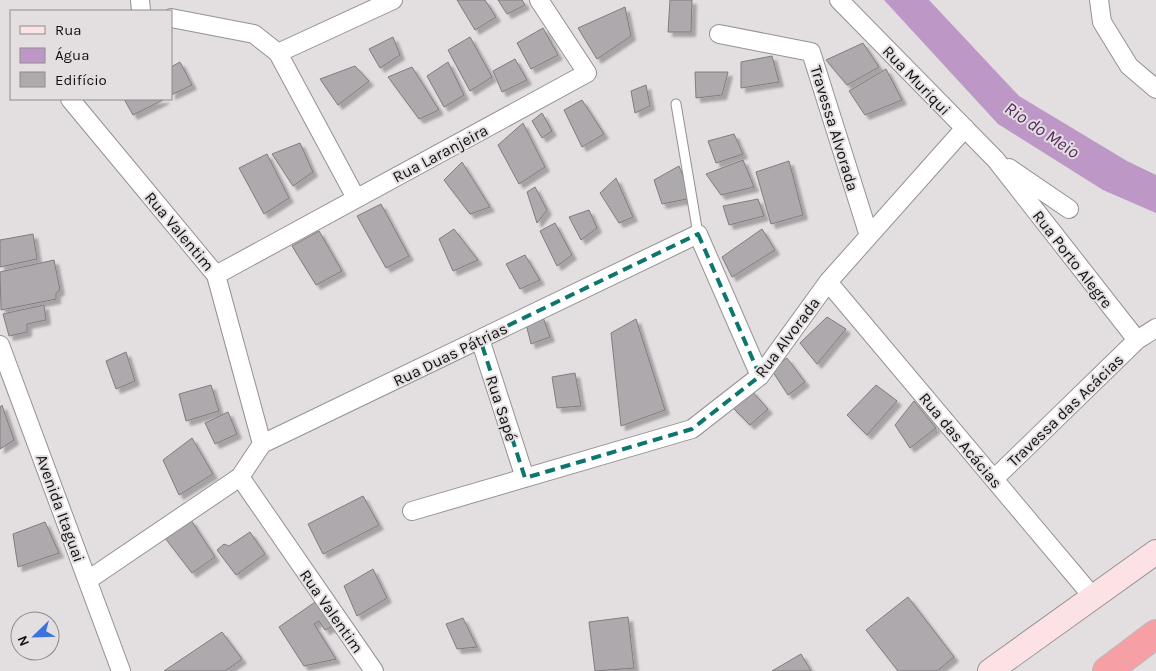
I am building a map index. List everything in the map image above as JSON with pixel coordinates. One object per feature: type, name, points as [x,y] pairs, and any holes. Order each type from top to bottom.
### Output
[{"type":"highway","points":[[1107,671],[1156,634]]},
{"type":"main road","points":[[990,671],[1156,552]]},
{"type":"street","points":[[278,53],[361,7],[393,0]]},
{"type":"street","name":"Rua Laranjeira","points":[[216,275],[587,74],[539,0]]},
{"type":"street","name":"Rua Muriqui","points":[[839,0],[996,160]]},
{"type":"street","points":[[1099,0],[1102,22],[1129,66],[1156,89]]},
{"type":"street","points":[[172,18],[254,34],[278,53],[356,198]]},
{"type":"street","name":"Travessa Alvorada","points":[[720,34],[811,52],[869,236]]},
{"type":"street","name":"Rua Valentim","points":[[71,100],[216,275],[262,444]]},
{"type":"street","name":"Rua Alvorada","points":[[412,511],[692,429],[760,376],[828,282],[965,128]]},
{"type":"street","points":[[996,160],[1069,209]]},
{"type":"street","name":"Rua Porto Alegre","points":[[996,160],[1137,340]]},
{"type":"street","points":[[698,234],[760,376]]},
{"type":"street","name":"Rua Duas Pátrias","points":[[262,444],[698,234]]},
{"type":"street","name":"Rua das Acácias","points":[[828,282],[1093,597]]},
{"type":"street","points":[[1137,340],[1156,328]]},
{"type":"street","name":"Rua Sapé","points":[[480,339],[525,478]]},
{"type":"street","name":"Travessa das Acácias","points":[[994,479],[1137,340]]},
{"type":"street","name":"Avenida Itaguai","points":[[0,345],[4,368],[88,580],[121,671]]},
{"type":"street","points":[[88,580],[240,477],[262,444]]},
{"type":"street","name":"Rua Valentim","points":[[240,477],[374,671]]},
{"type":"lane","points":[[676,104],[698,234]]},
{"type":"highlighted area","points":[[698,234],[760,376],[692,429],[525,478],[480,339]]},
{"type":"water","name":"Rio do Meio","points":[[884,0],[929,0],[1019,96],[1127,161],[1156,175],[1156,213],[1103,190],[998,124]]},
{"type":"building","points":[[457,0],[485,0],[496,17],[475,30]]},
{"type":"building","points":[[498,0],[522,0],[525,5],[507,14]]},
{"type":"building","points":[[670,0],[692,0],[691,32],[668,32]]},
{"type":"building","points":[[625,7],[631,36],[597,59],[578,28]]},
{"type":"building","points":[[543,28],[558,55],[531,69],[517,43]]},
{"type":"building","points":[[393,37],[400,55],[380,68],[369,49]]},
{"type":"building","points":[[470,37],[492,77],[470,91],[448,50]]},
{"type":"building","points":[[863,43],[879,67],[847,85],[826,60]]},
{"type":"building","points":[[772,56],[779,82],[741,88],[741,62]]},
{"type":"building","points":[[515,59],[527,80],[502,92],[493,71]]},
{"type":"building","points":[[180,62],[192,85],[172,95],[172,66]]},
{"type":"building","points":[[448,62],[464,95],[444,107],[427,76]]},
{"type":"building","points":[[355,66],[369,81],[338,105],[320,79]]},
{"type":"building","points":[[412,67],[439,110],[419,119],[388,77]]},
{"type":"building","points":[[886,69],[902,100],[865,115],[849,91]]},
{"type":"building","points":[[695,72],[728,72],[722,95],[696,98]]},
{"type":"building","points":[[646,85],[650,106],[635,113],[631,91]]},
{"type":"building","points":[[125,100],[163,100],[133,115]]},
{"type":"building","points":[[582,100],[604,134],[582,147],[564,110]]},
{"type":"building","points":[[542,113],[552,131],[542,138],[532,121]]},
{"type":"building","points":[[523,123],[545,167],[519,184],[498,145]]},
{"type":"building","points":[[734,134],[743,154],[716,163],[708,141]]},
{"type":"building","points":[[300,143],[313,172],[293,186],[272,154]]},
{"type":"building","points":[[267,154],[289,198],[264,214],[239,168]]},
{"type":"building","points":[[743,160],[754,187],[721,195],[706,174]]},
{"type":"building","points":[[789,161],[803,215],[771,224],[756,172]]},
{"type":"building","points":[[462,162],[490,207],[470,214],[444,180]]},
{"type":"building","points":[[679,166],[692,198],[662,204],[654,180]]},
{"type":"building","points":[[616,178],[633,217],[619,223],[600,193]]},
{"type":"building","points":[[535,187],[547,210],[537,223],[527,192]]},
{"type":"building","points":[[758,199],[764,216],[729,225],[723,206]]},
{"type":"building","points":[[381,204],[409,256],[386,268],[357,216]]},
{"type":"building","points":[[589,210],[597,228],[581,240],[569,217]]},
{"type":"building","points":[[555,223],[572,255],[557,266],[540,231]]},
{"type":"building","points":[[454,229],[478,260],[453,271],[439,239]]},
{"type":"building","points":[[762,229],[775,250],[732,277],[722,257]]},
{"type":"building","points":[[319,231],[342,271],[316,285],[292,246]]},
{"type":"building","points":[[33,234],[37,259],[0,267],[0,240]]},
{"type":"building","points":[[525,255],[540,280],[520,289],[506,264]]},
{"type":"building","points":[[54,260],[60,290],[56,293],[56,299],[1,310],[0,272]]},
{"type":"building","points":[[44,305],[46,320],[27,324],[27,332],[9,336],[3,314]]},
{"type":"building","points":[[543,317],[550,337],[531,344],[526,324]]},
{"type":"building","points":[[827,317],[846,329],[817,364],[800,343]]},
{"type":"building","points":[[636,319],[665,410],[621,426],[611,333]]},
{"type":"building","points":[[126,352],[135,381],[116,389],[106,361]]},
{"type":"building","points":[[787,358],[805,382],[788,395],[771,369]]},
{"type":"building","points":[[575,373],[581,406],[557,408],[552,377]]},
{"type":"building","points":[[211,385],[219,411],[186,421],[179,394]]},
{"type":"building","points":[[876,385],[897,401],[867,435],[847,415]]},
{"type":"building","points":[[751,390],[768,409],[750,425],[732,407]]},
{"type":"building","points":[[914,401],[936,428],[910,448],[895,425]]},
{"type":"building","points":[[2,405],[14,440],[0,449],[0,407]]},
{"type":"building","points":[[228,412],[237,434],[215,444],[205,423]]},
{"type":"building","points":[[192,438],[213,474],[179,495],[163,460]]},
{"type":"building","points":[[363,496],[379,525],[323,554],[308,524]]},
{"type":"building","points":[[191,520],[215,557],[192,573],[165,538]]},
{"type":"building","points":[[45,522],[59,553],[18,567],[13,534]]},
{"type":"building","points":[[250,532],[265,554],[236,575],[217,550],[224,544],[229,546]]},
{"type":"building","points":[[373,569],[387,598],[357,616],[344,586]]},
{"type":"building","points":[[908,597],[954,657],[937,671],[898,671],[866,630]]},
{"type":"building","points":[[318,600],[333,626],[325,630],[319,621],[314,624],[336,659],[304,666],[279,627]]},
{"type":"building","points":[[628,617],[634,668],[595,671],[589,622]]},
{"type":"building","points":[[463,618],[477,647],[457,649],[446,624]]},
{"type":"building","points":[[222,632],[242,659],[225,671],[164,671]]},
{"type":"building","points":[[801,654],[811,671],[772,671]]}]
